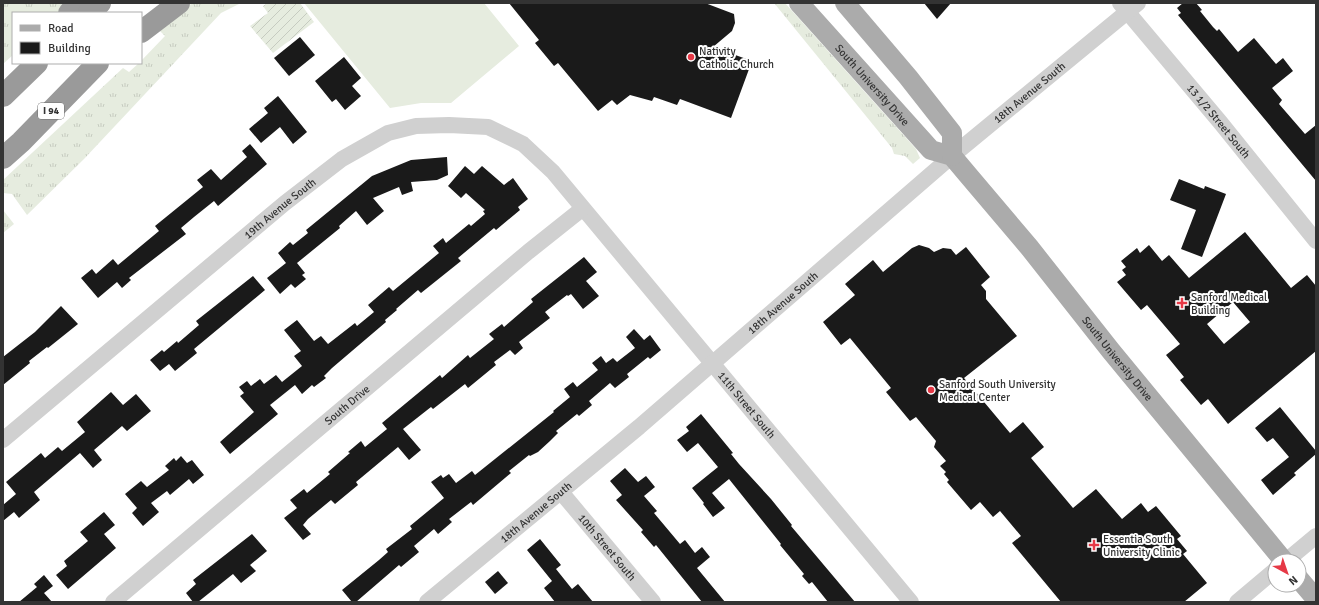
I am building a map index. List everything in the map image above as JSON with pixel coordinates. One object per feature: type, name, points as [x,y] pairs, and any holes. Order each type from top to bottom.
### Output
[{"type":"highway","points":[[70,12],[78,3]]},
{"type":"highway","points":[[90,12],[100,3]]},
{"type":"highway","points":[[142,17],[156,3]]},
{"type":"highway","points":[[142,31],[179,3]]},
{"type":"highway","points":[[3,83],[21,64]]},
{"type":"highway","points":[[3,96],[36,64]]},
{"type":"highway","name":"I 94","points":[[3,158],[21,142],[97,65]]},
{"type":"main road","name":"South University Drive","points":[[799,3],[931,150],[952,156],[1029,247],[1111,351],[1278,553]]},
{"type":"main road","points":[[845,3],[908,77],[952,133],[952,156]]},
{"type":"main road","points":[[1307,588],[1316,599]]},
{"type":"street","name":"18th Avenue South","points":[[427,602],[561,492],[1128,6]]},
{"type":"street","name":"13 1/2 Street South","points":[[1128,6],[1316,241]]},
{"type":"street","name":"19th Avenue South","points":[[3,440],[285,203],[342,159],[388,133],[416,126],[449,125],[488,127],[523,144],[553,172],[582,209]]},
{"type":"street","name":"11th Street South","points":[[582,209],[910,602]]},
{"type":"street","name":"South Drive","points":[[113,602],[522,257],[582,209]]},
{"type":"street","name":"10th Street South","points":[[561,492],[653,602]]},
{"type":"street","points":[[1295,553],[1316,536]]},
{"type":"street","points":[[1237,602],[1267,577]]},
{"type":"green space","points":[[3,3],[67,3],[59,12],[12,12],[12,56],[3,64]]},
{"type":"green space","points":[[192,3],[241,3],[221,13],[84,159],[27,215],[12,194],[3,193],[3,180],[123,68],[129,72],[138,64],[142,64],[142,60],[165,36],[160,31]]},
{"type":"green space","points":[[268,3],[300,3],[314,22],[273,53],[250,26],[268,13],[263,6]]},
{"type":"green space","points":[[304,3],[484,3],[519,46],[451,103],[421,103],[390,108]]},
{"type":"green space","points":[[774,3],[785,3],[916,149],[920,158],[913,164],[905,156],[894,154],[892,148]]},
{"type":"green space","points":[[3,210],[14,224],[3,233]]},
{"type":"building","name":"Nativity Catholic Church","points":[[509,3],[705,3],[734,14],[735,23],[732,31],[713,47],[752,61],[731,118],[680,99],[677,105],[654,97],[652,101],[630,95],[617,105],[612,100],[598,111],[558,63],[554,66],[535,43],[539,40]]},
{"type":"building","points":[[924,3],[951,3],[937,19]]},
{"type":"building","points":[[1183,3],[1196,3],[1202,10],[1200,11],[1213,27],[1217,31],[1219,29],[1238,52],[1254,38],[1276,64],[1283,58],[1293,71],[1272,88],[1282,100],[1279,104],[1305,134],[1316,125],[1316,181],[1178,15],[1181,13],[1177,8]]},
{"type":"building","points":[[300,37],[315,55],[289,76],[274,58]]},
{"type":"building","points":[[344,57],[361,78],[352,86],[361,96],[345,110],[336,99],[332,102],[315,81]]},
{"type":"building","points":[[278,96],[307,132],[293,144],[280,127],[261,143],[249,129],[268,113],[264,108]]},
{"type":"building","points":[[250,144],[267,164],[218,206],[214,201],[181,228],[186,234],[129,278],[131,280],[122,288],[117,282],[98,298],[81,278],[92,269],[96,274],[113,259],[118,265],[159,231],[155,226],[203,187],[197,180],[211,169],[221,180],[247,157],[242,151]]},
{"type":"building","points":[[447,157],[448,175],[437,180],[411,182],[413,191],[402,195],[399,187],[373,198],[384,211],[367,225],[356,211],[339,226],[340,228],[297,263],[305,273],[302,275],[306,279],[295,288],[291,284],[280,294],[267,278],[286,263],[278,253],[290,242],[293,245],[308,233],[306,230],[372,176],[411,160]]},
{"type":"building","points":[[465,166],[474,174],[482,166],[504,185],[513,178],[528,199],[518,207],[520,210],[496,230],[494,228],[458,258],[461,261],[421,293],[418,290],[396,309],[397,310],[385,320],[386,322],[332,368],[324,376],[326,378],[314,387],[312,385],[302,394],[295,385],[270,405],[278,414],[230,454],[220,442],[254,412],[240,396],[244,393],[239,387],[247,381],[251,386],[260,379],[264,384],[276,375],[282,382],[302,366],[294,356],[301,351],[284,330],[297,320],[314,341],[321,336],[328,344],[355,323],[357,326],[374,312],[368,305],[389,287],[393,291],[439,253],[433,246],[443,238],[446,243],[469,224],[471,226],[485,214],[483,211],[485,210],[466,193],[461,198],[448,186]]},
{"type":"building","points":[[1179,179],[1204,189],[1205,186],[1226,194],[1202,257],[1181,249],[1196,210],[1170,200]]},
{"type":"building","points":[[1245,232],[1291,288],[1307,275],[1316,286],[1316,351],[1228,424],[1208,399],[1201,405],[1180,380],[1184,377],[1166,355],[1180,344],[1147,305],[1141,310],[1117,282],[1126,275],[1122,270],[1126,267],[1121,261],[1137,248],[1140,253],[1149,245],[1162,261],[1169,255],[1189,278]],"holes":[[[1233,302],[1250,322],[1224,344],[1207,324]]]},
{"type":"building","name":"Sanford South University Medical Center","points":[[919,245],[929,248],[934,252],[943,248],[951,249],[956,255],[966,247],[990,277],[981,285],[986,291],[986,299],[1017,336],[964,378],[1010,433],[1023,422],[1044,447],[1031,458],[1073,508],[1096,489],[1122,519],[1141,503],[1148,512],[1156,506],[1181,536],[1177,539],[1187,551],[1183,554],[1207,583],[1184,602],[1061,602],[1012,543],[1021,536],[1000,511],[993,517],[980,502],[971,510],[947,482],[949,480],[944,474],[946,472],[940,466],[946,461],[934,447],[936,441],[916,417],[910,421],[886,392],[891,388],[850,338],[841,345],[823,322],[855,295],[845,284],[873,260],[883,272],[912,248]]},
{"type":"building","points":[[584,257],[597,272],[586,281],[599,296],[583,309],[571,294],[568,296],[567,295],[545,312],[550,318],[519,342],[523,348],[515,355],[510,350],[494,362],[496,365],[468,388],[465,384],[433,409],[431,407],[403,429],[421,450],[409,460],[398,447],[356,482],[358,485],[335,504],[331,500],[308,519],[303,525],[311,534],[303,540],[284,518],[297,508],[290,500],[304,489],[307,493],[330,474],[328,472],[350,453],[348,452],[361,441],[365,447],[387,429],[382,423],[440,375],[442,378],[468,355],[470,358],[494,339],[489,334],[502,324],[504,327],[533,302],[531,299]]},
{"type":"building","points":[[253,276],[265,290],[194,349],[197,353],[175,371],[169,364],[160,371],[150,360],[162,350],[164,352],[177,341],[178,343],[199,325],[196,321]]},
{"type":"building","points":[[61,306],[78,324],[29,361],[30,363],[3,385],[3,357],[35,332]]},
{"type":"building","points":[[634,329],[644,340],[650,335],[661,350],[650,359],[648,357],[627,374],[629,377],[615,388],[610,383],[589,401],[592,405],[579,416],[577,414],[556,431],[558,433],[538,452],[530,456],[529,455],[509,471],[511,473],[473,505],[471,502],[449,519],[452,522],[438,534],[434,529],[414,546],[419,552],[401,567],[399,565],[356,602],[352,602],[342,590],[388,552],[386,549],[412,529],[410,526],[444,498],[431,482],[441,475],[443,478],[449,474],[456,483],[472,471],[475,475],[554,412],[553,411],[570,397],[564,389],[573,382],[577,387],[598,370],[592,363],[601,356],[606,363],[613,358],[617,362],[635,348],[626,337]]},
{"type":"building","points":[[111,392],[123,405],[136,394],[151,411],[127,431],[122,426],[94,450],[102,460],[93,468],[80,453],[34,492],[40,500],[19,518],[14,512],[3,521],[3,505],[16,494],[6,482],[41,453],[45,458],[58,447],[62,451],[85,432],[77,422]]},
{"type":"building","points":[[1280,407],[1316,451],[1316,454],[1294,473],[1296,475],[1273,495],[1261,480],[1289,457],[1273,438],[1267,442],[1255,428]]},
{"type":"building","points":[[701,414],[733,453],[731,454],[739,464],[771,499],[792,525],[791,526],[855,602],[828,602],[812,582],[809,584],[802,576],[804,574],[729,479],[712,493],[725,508],[713,517],[692,488],[718,467],[698,443],[687,452],[677,440],[689,431],[686,427]]},
{"type":"building","points":[[181,456],[187,463],[192,460],[204,475],[193,484],[189,479],[170,495],[167,491],[151,503],[159,512],[143,526],[132,513],[137,508],[125,494],[141,481],[147,487],[169,470],[165,466],[174,458],[176,461]]},
{"type":"building","points":[[625,468],[638,482],[646,476],[655,487],[644,496],[657,511],[654,513],[680,544],[685,540],[695,553],[702,547],[710,557],[697,568],[725,602],[702,602],[656,545],[654,547],[641,532],[643,530],[616,500],[622,495],[610,481]]},
{"type":"building","points":[[104,512],[115,525],[104,534],[116,548],[68,589],[56,575],[67,566],[64,561],[88,541],[80,532]]},
{"type":"building","points":[[252,534],[267,551],[250,565],[256,571],[241,583],[233,574],[198,602],[193,602],[186,593],[196,584],[193,580]]},
{"type":"building","points":[[540,539],[561,565],[556,569],[572,589],[578,584],[593,602],[555,602],[544,588],[552,581],[527,550]]},
{"type":"building","points":[[498,571],[508,583],[495,594],[485,582]]},
{"type":"building","points":[[44,575],[53,586],[44,593],[52,602],[19,602],[37,587],[34,584]]},
{"type":"place","name":"Nativity Catholic Church","points":[[691,57]]},
{"type":"place","name":"Sanford Medical Building","points":[[1182,303]]},
{"type":"place","name":"Sanford South University Medical Center","points":[[931,390]]},
{"type":"place","name":"Essentia South University Clinic","points":[[1094,545]]}]
